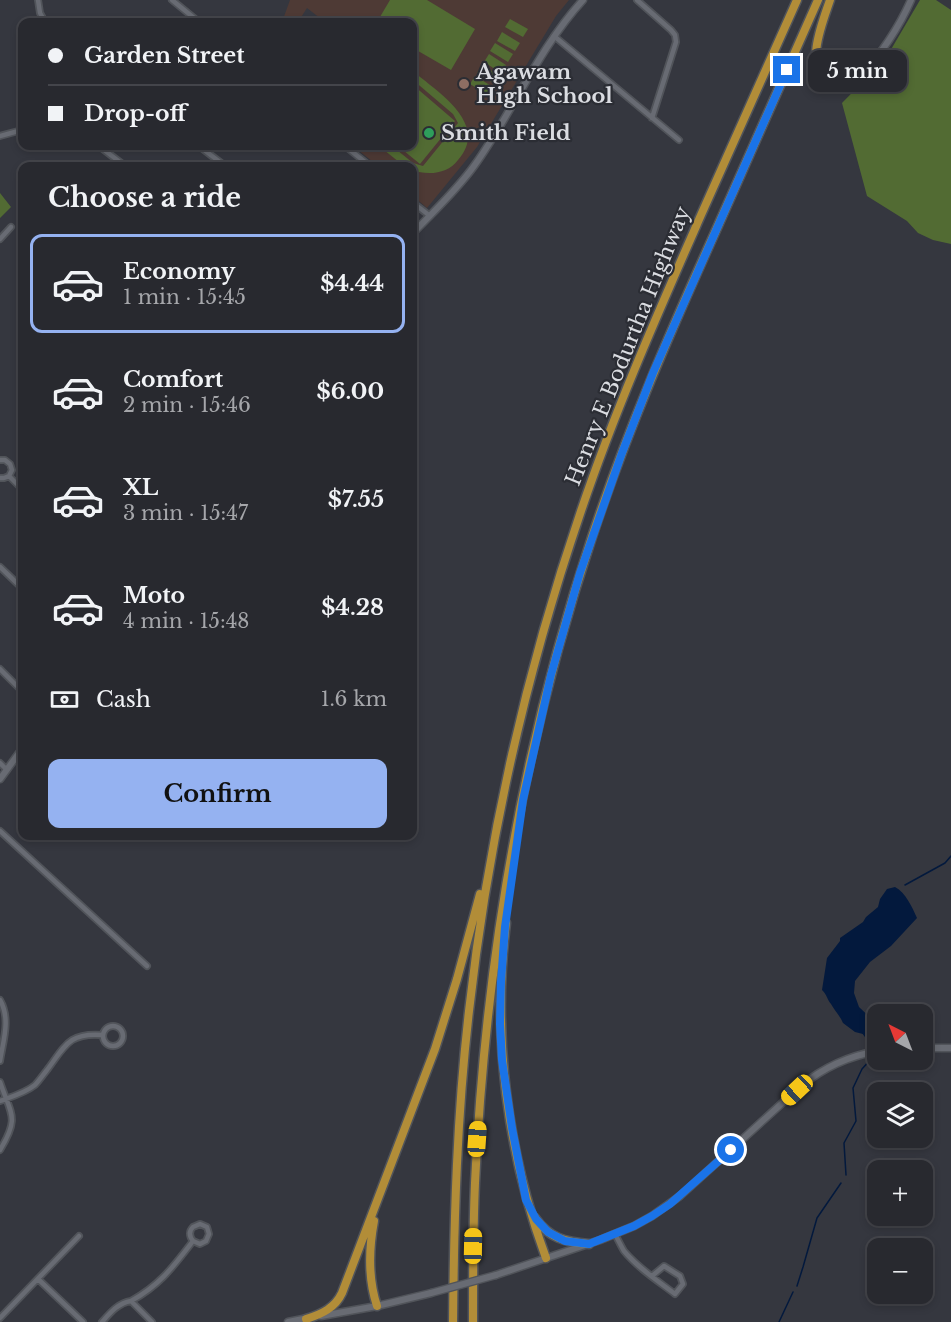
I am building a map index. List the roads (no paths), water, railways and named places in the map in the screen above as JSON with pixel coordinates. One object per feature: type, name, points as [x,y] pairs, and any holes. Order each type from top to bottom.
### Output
[{"type":"highway","name":"Henry E Bodurtha Highway","points":[[453,1322],[455,1191],[467,1031],[480,925],[517,735],[543,631],[602,449],[646,340],[797,0]]},
{"type":"highway","name":"Henry E Bodurtha Highway","points":[[473,1322],[475,1182],[485,1043],[496,948],[523,800],[543,707],[593,533],[622,453],[665,343],[818,0]]},
{"type":"highway","points":[[830,0],[818,38],[816,53],[818,69],[825,79],[836,85],[845,85],[859,80]]},
{"type":"highway","points":[[523,800],[503,951],[500,1014],[502,1060],[526,1200],[546,1258]]},
{"type":"highway","points":[[306,1319],[326,1311],[340,1298],[448,1010],[495,839]]},
{"type":"highway","points":[[377,1306],[372,1280],[371,1253],[374,1220],[382,1189]]},
{"type":"highway","points":[[526,1200],[536,1219],[548,1232],[565,1241],[589,1244]]},
{"type":"street","points":[[38,0],[43,18]]},
{"type":"street","points":[[172,0],[194,18]]},
{"type":"street","points":[[417,229],[475,165],[554,36],[583,0]]},
{"type":"street","points":[[637,0],[671,30],[676,42],[652,118]]},
{"type":"street","points":[[859,80],[890,41],[911,0]]},
{"type":"street","points":[[554,36],[679,140]]},
{"type":"street","points":[[0,136],[18,131]]},
{"type":"street","points":[[104,150],[120,162]]},
{"type":"street","points":[[205,150],[220,162]]},
{"type":"street","points":[[350,150],[365,162]]},
{"type":"street","points":[[417,206],[430,216]]},
{"type":"street","points":[[0,239],[10,227]]},
{"type":"street","points":[[0,460],[5,460],[10,464],[12,470],[9,476],[0,478]]},
{"type":"street","points":[[9,476],[18,485]]},
{"type":"street","points":[[0,567],[18,584]]},
{"type":"street","points":[[0,669],[18,687]]},
{"type":"street","points":[[0,779],[18,755]]},
{"type":"street","points":[[0,763],[7,770]]},
{"type":"street","points":[[0,831],[147,966]]},
{"type":"street","points":[[0,1000],[6,1019],[0,1061]]},
{"type":"street","points":[[116,1026],[123,1032],[124,1038],[119,1045],[111,1046],[105,1043],[103,1035],[108,1028],[116,1026]]},
{"type":"street","points":[[0,1101],[36,1084],[62,1049],[71,1041],[82,1035],[103,1035]]},
{"type":"street","points":[[933,1048],[951,1048]]},
{"type":"street","points":[[288,1322],[377,1306],[496,1275],[589,1244],[643,1222],[670,1204],[813,1077],[844,1059],[867,1054]]},
{"type":"street","points":[[0,1082],[12,1113],[13,1122],[9,1135],[0,1150]]},
{"type":"street","points":[[197,1224],[206,1226],[209,1233],[207,1240],[201,1244],[193,1241],[190,1235],[191,1229],[197,1224]]},
{"type":"street","points":[[615,1234],[624,1251],[640,1267],[675,1294],[683,1284],[681,1276],[664,1266],[652,1276]]},
{"type":"street","points":[[0,1318],[79,1236]]},
{"type":"street","points":[[102,1322],[118,1306],[145,1293],[159,1282],[193,1241]]},
{"type":"street","points":[[38,1279],[83,1322]]},
{"type":"street","points":[[131,1301],[152,1322]]},
{"type":"water","points":[[895,887],[899,890],[911,905],[917,918],[891,946],[870,962],[855,981],[854,993],[859,1007],[867,1015],[867,1035],[855,1032],[843,1023],[822,990],[827,958],[840,938],[863,922],[878,907],[887,889]]},
{"type":"waterway","points":[[905,885],[945,863],[951,856]]},
{"type":"waterway","points":[[863,1033],[867,1039]]},
{"type":"waterway","points":[[846,1175],[844,1143],[856,1121],[853,1088],[867,1063]]},
{"type":"waterway","points":[[797,1286],[817,1218],[841,1183]]},
{"type":"waterway","points":[[779,1322],[793,1292]]},
{"type":"place","name":"Agawam High School","points":[[464,84]]},
{"type":"place","name":"Smith Field","points":[[429,133]]}]
